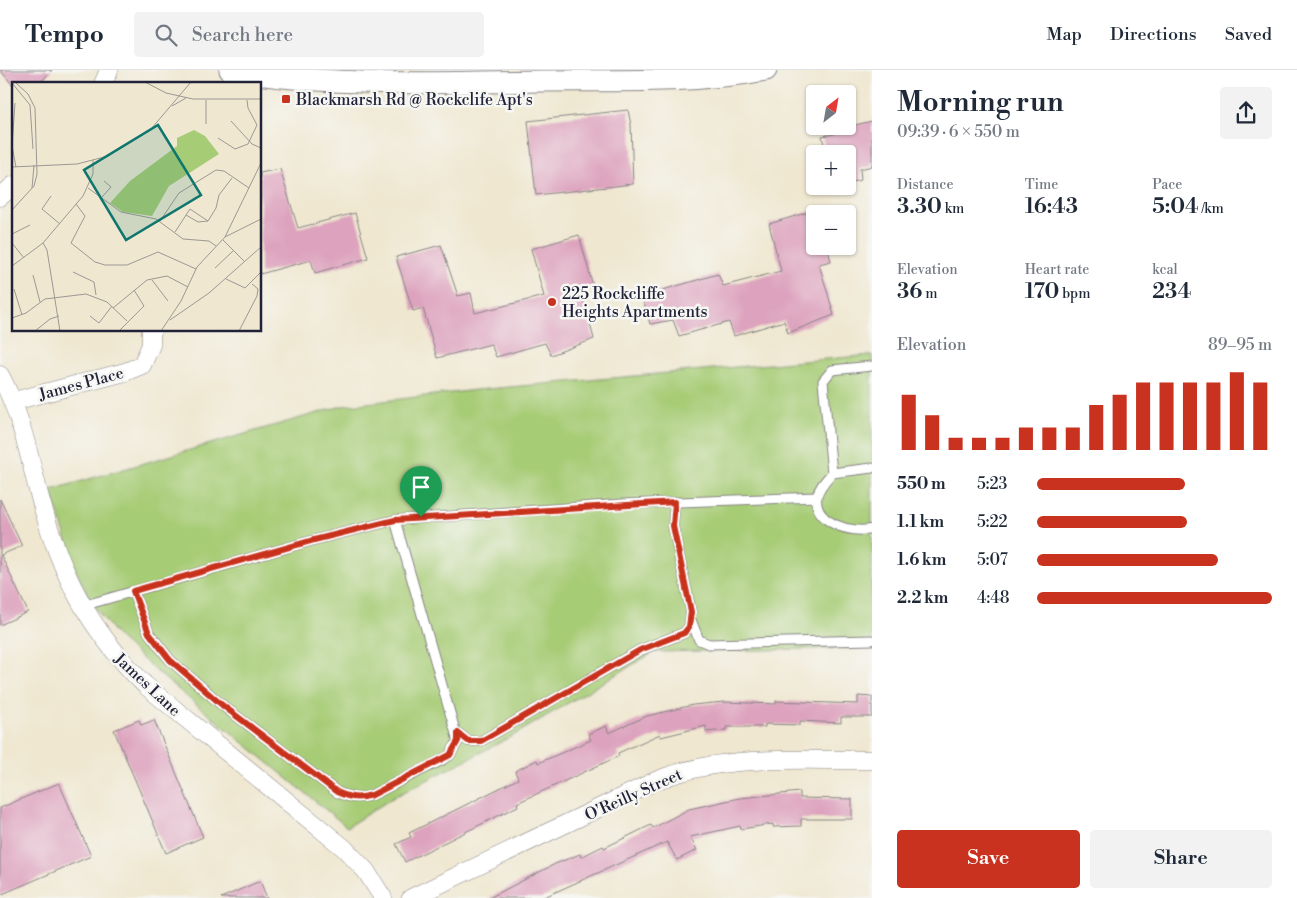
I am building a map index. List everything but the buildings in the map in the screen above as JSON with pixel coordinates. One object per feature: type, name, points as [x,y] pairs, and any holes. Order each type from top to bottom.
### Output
[{"type":"street","points":[[104,82],[109,70]]},
{"type":"street","points":[[230,70],[276,78],[481,82],[669,81],[766,70]]},
{"type":"street","points":[[0,197],[12,187]]},
{"type":"street","name":"James Place","points":[[14,402],[125,372],[142,364],[151,345],[151,331]]},
{"type":"street","name":"James Lane","points":[[0,375],[14,402],[43,505],[67,579],[81,606],[117,658],[145,685],[344,848],[366,871],[383,898]]},
{"type":"street","name":"O'Reilly Street","points":[[411,898],[652,782],[675,773],[732,762],[872,760]]},
{"type":"lane","points":[[832,473],[823,380],[832,370],[872,366]]},
{"type":"lane","points":[[872,468],[832,473],[823,484],[817,497],[820,508],[827,519],[837,527],[851,531],[872,529]]},
{"type":"lane","points":[[81,606],[314,540],[395,520],[675,502],[817,497]]},
{"type":"lane","points":[[675,502],[673,526],[691,620],[699,640],[708,644],[872,640]]},
{"type":"lane","points":[[133,591],[149,633],[170,660],[222,705],[337,792],[348,797],[360,798],[372,795],[442,760],[455,749],[458,733],[395,520]]},
{"type":"lane","points":[[458,733],[468,741],[481,741],[640,650],[662,640],[679,636],[689,627],[691,620]]},
{"type":"green space","points":[[872,355],[872,648],[654,652],[511,737],[394,797],[347,827],[164,678],[118,637],[93,605],[77,573],[51,490],[342,406],[476,390]]},
{"type":"place","name":"Blackmarsh Rd @ Rockclife Apt's","points":[[286,99]]},
{"type":"place","name":"225 Rockcliffe Heights Apartments","points":[[552,302]]},
{"type":"route","points":[[675,502],[673,526],[691,612],[689,627],[679,636],[662,640],[640,650],[481,741],[468,741],[458,733],[458,741],[450,755],[372,795],[360,798],[348,797],[337,792],[203,690],[170,660],[149,633],[133,591],[372,525],[421,517],[675,502]]}]
